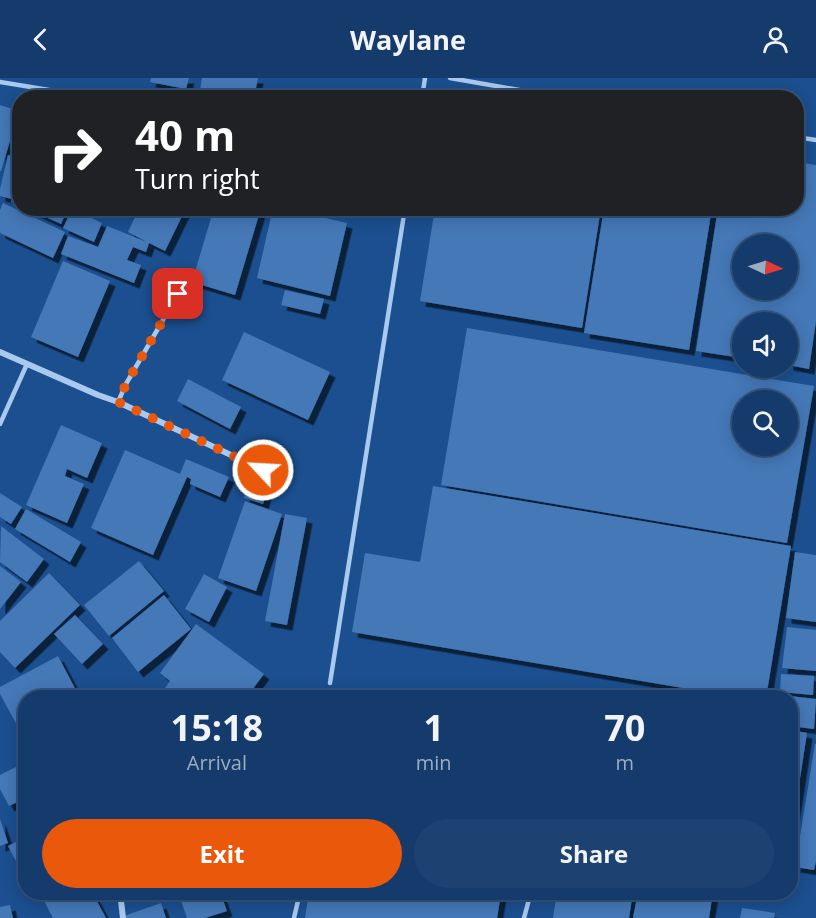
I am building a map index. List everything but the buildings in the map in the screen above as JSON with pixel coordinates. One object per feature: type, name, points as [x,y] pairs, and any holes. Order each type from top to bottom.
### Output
[{"type":"street","points":[[0,352],[118,402],[263,470]]},
{"type":"street","points":[[121,900],[123,918]]},
{"type":"lane","points":[[450,78],[519,90]]},
{"type":"lane","points":[[0,82],[49,90]]},
{"type":"lane","points":[[330,683],[404,216]]},
{"type":"lane","points":[[118,402],[178,294]]},
{"type":"lane","points":[[0,424],[27,364]]},
{"type":"lane","points":[[294,918],[298,900]]},
{"type":"lane","points":[[524,918],[529,900]]},
{"type":"route","points":[[178,294],[118,402],[263,470]]}]
